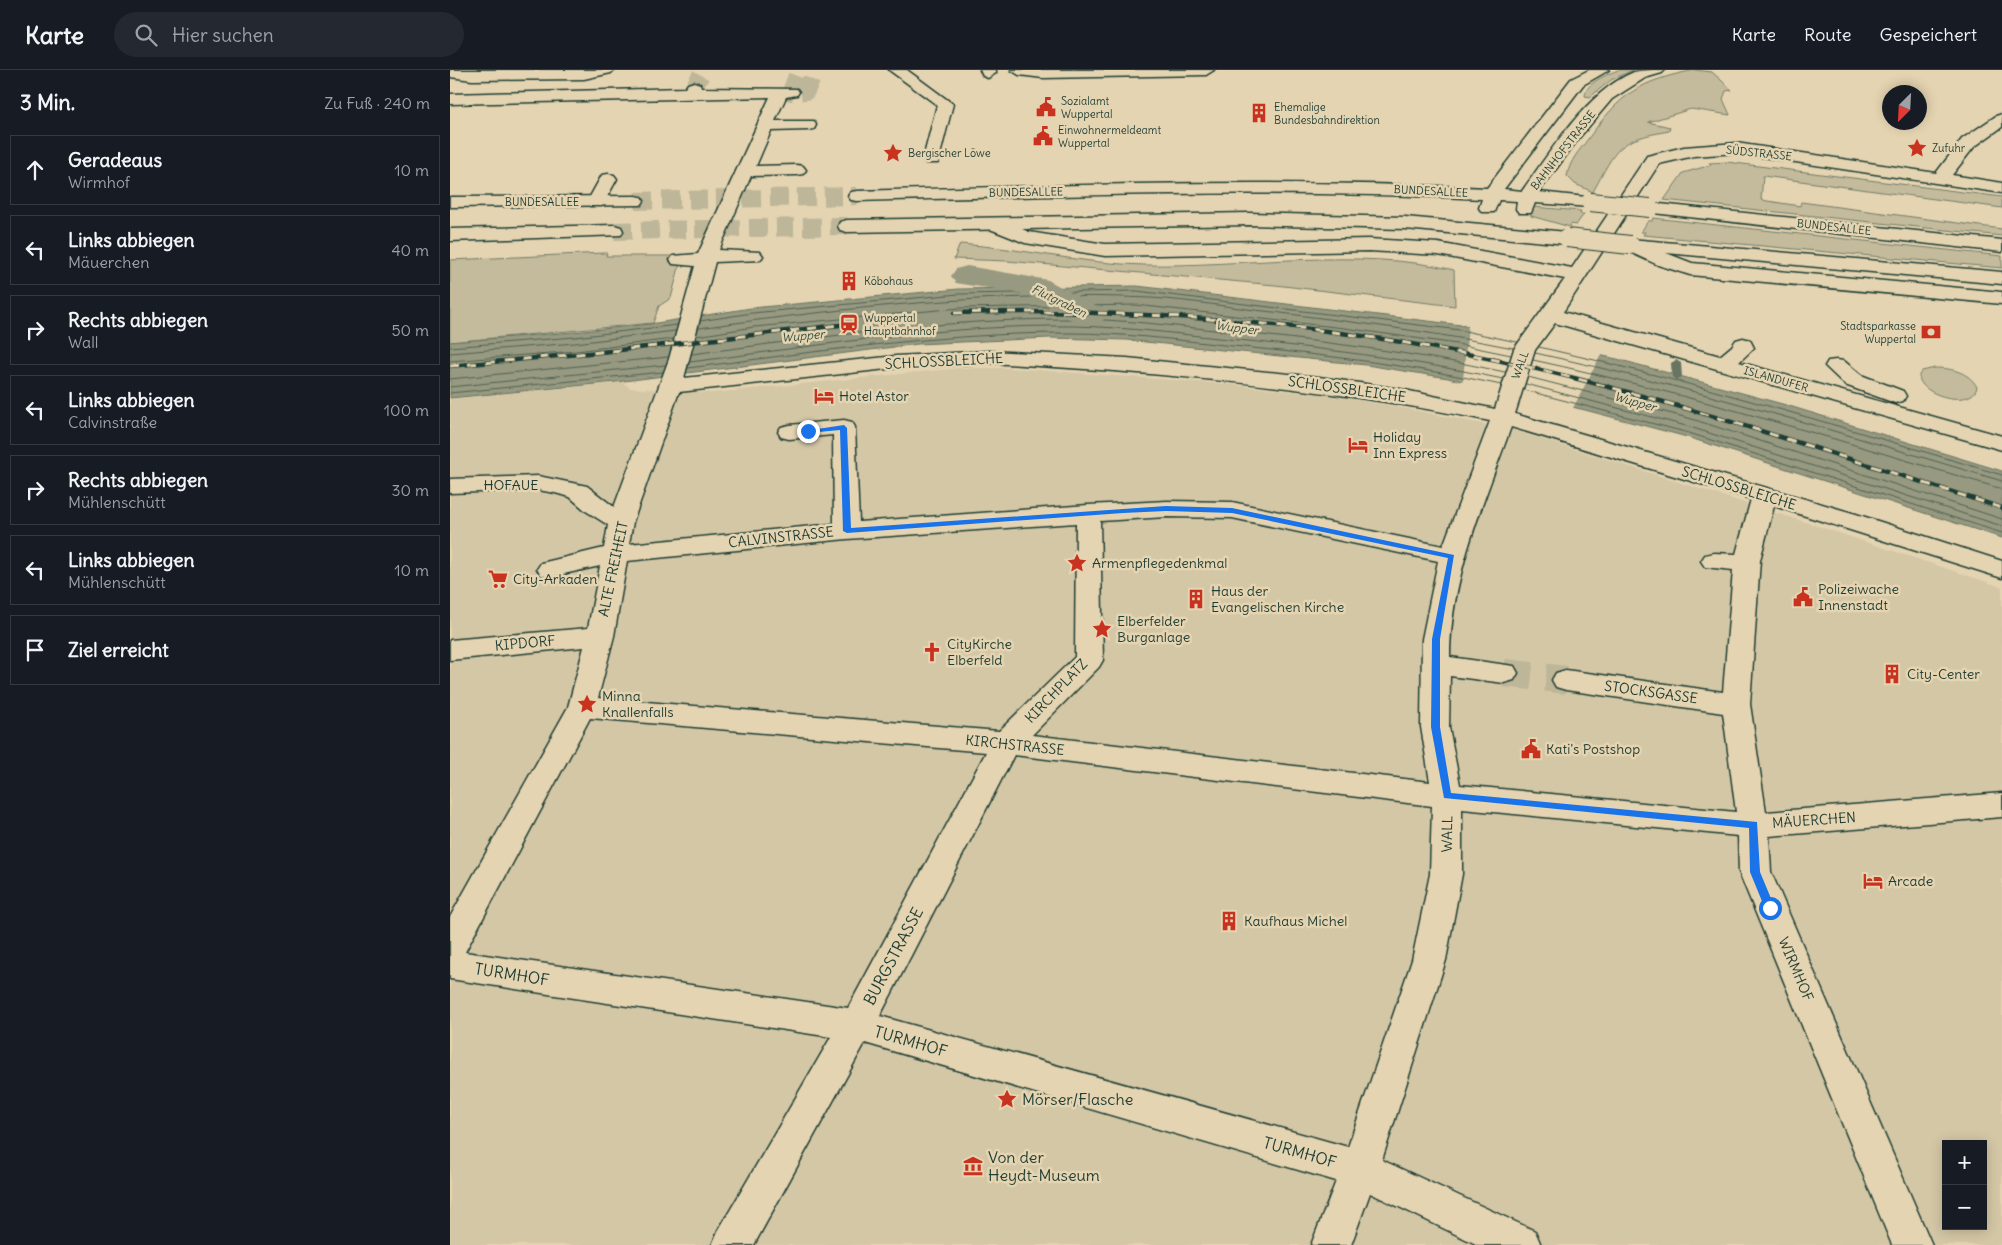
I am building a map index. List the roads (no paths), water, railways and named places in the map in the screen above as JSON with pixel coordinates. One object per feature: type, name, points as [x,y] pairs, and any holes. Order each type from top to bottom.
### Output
[{"type":"street","points":[[450,72],[472,75],[584,74],[606,70]]},
{"type":"street","points":[[897,70],[945,104],[932,159]]},
{"type":"street","points":[[1019,70],[1043,73],[1206,70]]},
{"type":"street","points":[[1484,230],[1492,194],[1577,82],[1601,70]]},
{"type":"street","name":"BAHNHOFSTRASSE","points":[[1521,233],[1527,196],[1572,134],[1606,96],[1639,75],[1657,70]]},
{"type":"street","name":"ALTE FREIHEIT","points":[[450,948],[582,707],[600,636],[621,522],[644,465],[671,384],[693,312],[706,258],[765,126],[785,92],[692,90],[456,98]]},
{"type":"street","points":[[1941,178],[1968,143],[2002,119]]},
{"type":"street","points":[[765,126],[808,125]]},
{"type":"street","points":[[1982,134],[2002,134]]},
{"type":"street","points":[[1968,143],[2002,141]]},
{"type":"street","name":"SÜDSTRASSE","points":[[1578,274],[1653,160],[1679,151],[1736,148],[2002,188]]},
{"type":"street","points":[[745,171],[797,170]]},
{"type":"street","points":[[596,202],[608,179]]},
{"type":"street","name":"BUNDESALLEE","points":[[857,196],[1237,186],[1369,187],[1527,196],[2002,246]]},
{"type":"street","name":"BUNDESALLEE","points":[[450,202],[596,202],[635,200]]},
{"type":"street","points":[[848,226],[1249,219],[1405,223],[2002,278]]},
{"type":"street","points":[[992,223],[1025,237],[1105,250],[1388,246],[1438,249],[1475,254],[1578,274],[1546,321]]},
{"type":"street","points":[[450,235],[614,231]]},
{"type":"street","points":[[1630,245],[1665,261],[1690,269],[2002,298]]},
{"type":"street","points":[[680,260],[753,256]]},
{"type":"street","name":"ISLANDUFER","points":[[1546,321],[1723,364],[1994,441]]},
{"type":"street","name":"WALL","points":[[1331,1245],[1360,1169],[1430,960],[1446,874],[1447,796],[1435,727],[1436,639],[1452,556],[1525,349],[1546,321]]},
{"type":"street","points":[[1723,364],[1743,348],[1742,344]]},
{"type":"street","name":"SCHLOSSBLEICHE","points":[[671,384],[896,362],[989,357],[1127,364],[1319,384],[1504,412],[1764,495],[1908,538],[2002,570]]},
{"type":"street","points":[[1836,366],[1853,380],[1875,390],[1945,413],[1994,441]]},
{"type":"street","points":[[789,432],[844,428],[847,531]]},
{"type":"street","name":"HOFAUE","points":[[450,486],[538,483],[555,486],[578,491],[595,506],[621,522]]},
{"type":"street","name":"WIRMHOF","points":[[1764,495],[1747,560],[1736,704],[1753,825],[1755,872],[1912,1245]]},
{"type":"street","name":"CALVINSTRASSE","points":[[550,569],[615,554],[847,531],[1166,509],[1232,510],[1452,556]]},
{"type":"street","name":"KIRCHPLATZ","points":[[1006,743],[1089,660],[1088,513]]},
{"type":"street","points":[[1714,561],[1738,562],[1747,560]]},
{"type":"street","name":"KIPDORF","points":[[450,650],[600,636]]},
{"type":"street","points":[[1436,665],[1504,674]]},
{"type":"street","name":"STOCKSGASSE","points":[[1566,680],[1736,704]]},
{"type":"street","name":"KIRCHSTRASSE","points":[[582,707],[1006,743],[1447,796]]},
{"type":"street","name":"BURGSTRASSE","points":[[732,1245],[857,1025],[1006,743]]},
{"type":"street","name":"MÄUERCHEN","points":[[1447,796],[1753,825],[2002,805]]},
{"type":"street","name":"TURMHOF","points":[[450,964],[857,1025],[1360,1169],[1521,1245]]},
{"type":"water","name":"Wupper","points":[[1137,286],[1461,325],[1617,359],[1786,405],[2002,471],[2002,538],[1687,437],[1585,410],[1448,378],[1366,365],[1126,340],[1050,338],[918,344],[616,382],[450,398],[450,342],[574,332],[650,324],[751,308],[959,289]]},
{"type":"waterway","name":"Flutgraben","points":[[967,276],[1036,287],[1089,316]]},
{"type":"waterway","points":[[1676,363],[1677,377]]},
{"type":"tunnel","points":[[694,87],[701,75]]},
{"type":"tunnel","points":[[797,76],[791,92],[806,91],[813,76]]},
{"type":"tunnel","points":[[635,201],[857,196]]},
{"type":"tunnel","points":[[614,231],[847,226]]},
{"type":"tunnel","points":[[1504,673],[1566,680]]},
{"type":"railway","points":[[954,313],[1110,313],[1188,317],[1344,333],[1421,345],[1498,360],[1574,378],[1682,407],[2002,508]]},
{"type":"railway","points":[[450,366],[611,351],[849,324]]},
{"type":"place","name":"Sozialamt Wuppertal","points":[[1046,107]]},
{"type":"place","name":"Ehemalige Bundesbahndirektion","points":[[1259,113]]},
{"type":"place","name":"Einwohnermeldeamt Wuppertal","points":[[1043,136]]},
{"type":"place","name":"Zufuhr","points":[[1917,148]]},
{"type":"place","name":"Bergischer Löwe","points":[[893,153]]},
{"type":"place","name":"Köbohaus","points":[[849,281]]},
{"type":"place","name":"Wuppertal Hauptbahnhof","points":[[849,324]]},
{"type":"place","name":"Stadtsparkasse Wuppertal","points":[[1931,332]]},
{"type":"place","name":"Hotel Astor","points":[[824,396]]},
{"type":"place","name":"Holiday Inn Express","points":[[1358,445]]},
{"type":"place","name":"Armenpflegedenkmal","points":[[1077,563]]},
{"type":"place","name":"City-Arkaden","points":[[498,579]]},
{"type":"place","name":"Polizeiwache Innenstadt","points":[[1803,597]]},
{"type":"place","name":"Haus der Evangelischen Kirche","points":[[1196,599]]},
{"type":"place","name":"Elberfelder Burganlage","points":[[1102,629]]},
{"type":"place","name":"CityKirche Elberfeld","points":[[932,652]]},
{"type":"place","name":"City-Center","points":[[1892,674]]},
{"type":"place","name":"Minna Knallenfalls","points":[[587,704]]},
{"type":"place","name":"Kati's Postshop","points":[[1531,749]]},
{"type":"place","name":"Arcade","points":[[1873,881]]},
{"type":"place","name":"Kaufhaus Michel","points":[[1229,921]]},
{"type":"place","name":"Mörser/Flasche","points":[[1007,1099]]},
{"type":"place","name":"Von der Heydt-Museum","points":[[973,1166]]}]
